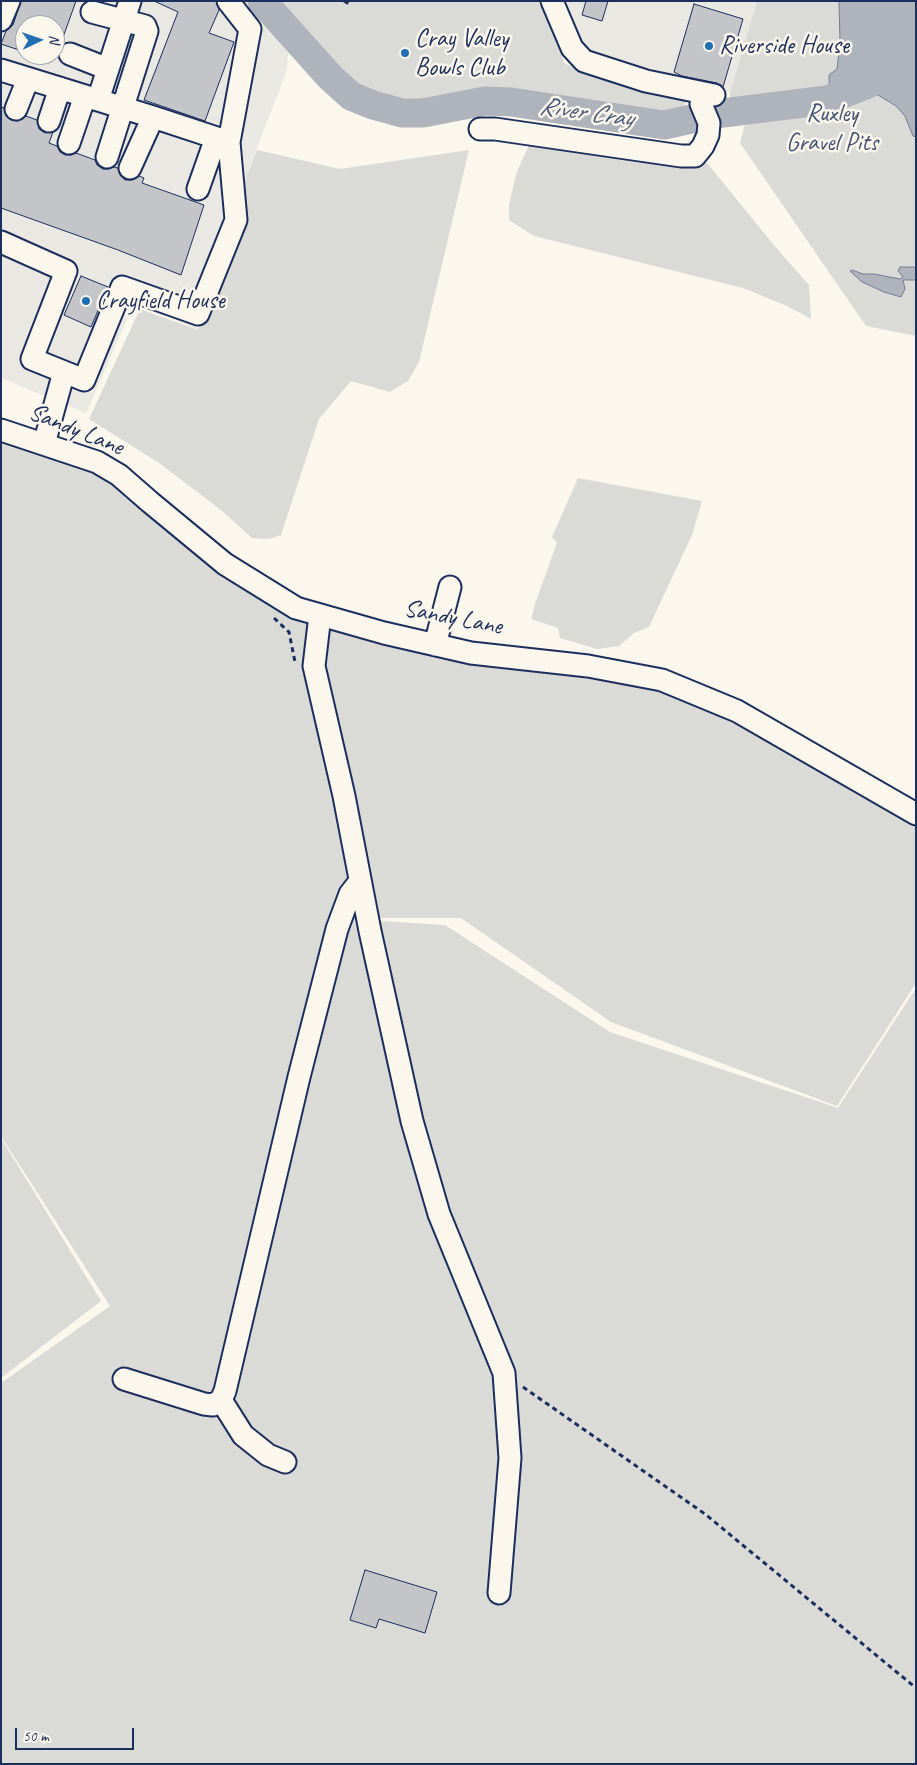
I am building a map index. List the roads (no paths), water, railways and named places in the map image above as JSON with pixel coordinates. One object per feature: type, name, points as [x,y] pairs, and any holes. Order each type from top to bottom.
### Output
[{"type":"street","points":[[1,20],[9,1]]},
{"type":"street","points":[[198,189],[223,140],[250,29],[228,1]]},
{"type":"street","points":[[480,129],[495,129],[681,156],[695,156],[703,146],[708,135],[707,103],[584,61],[572,48],[552,1]]},
{"type":"street","points":[[92,12],[127,11],[145,26],[148,31],[107,157]]},
{"type":"street","points":[[69,143],[108,69],[127,11]]},
{"type":"street","points":[[70,54],[108,69]]},
{"type":"street","points":[[1,70],[153,116],[223,140]]},
{"type":"street","points":[[16,109],[28,78]]},
{"type":"street","points":[[49,120],[60,88]]},
{"type":"street","points":[[130,168],[153,116]]},
{"type":"street","points":[[1,242],[66,271],[32,359],[84,380],[122,286],[198,314],[236,220],[223,140]]},
{"type":"street","points":[[44,444],[64,372]]},
{"type":"street","name":"Sandy Lane","points":[[1,430],[97,462],[119,475],[225,564],[296,608],[384,633],[472,653],[588,666],[662,680],[737,711],[916,814]]},
{"type":"street","points":[[435,644],[450,587]]},
{"type":"street","points":[[320,615],[314,666],[344,796],[360,880],[412,1121],[436,1205],[504,1374],[510,1458],[499,1593]]},
{"type":"street","points":[[124,1379],[204,1404],[213,1405],[221,1400],[225,1391],[336,929],[350,894],[360,880]]},
{"type":"street","points":[[221,1400],[243,1434],[268,1455],[285,1462]]},
{"type":"waterway","name":"River Cray","points":[[262,1],[330,77],[351,96],[373,105],[402,113],[423,113],[485,101],[511,102],[664,125],[715,114],[827,100],[868,84]]},
{"type":"place","name":"Riverside House","points":[[709,46]]},
{"type":"place","name":"Cray Valley Bowls Club","points":[[405,53]]},
{"type":"place","name":"Crayfield House","points":[[86,301]]},
{"type":"park label","name":"Ruxley Gravel Pits","points":[[832,128]]}]
